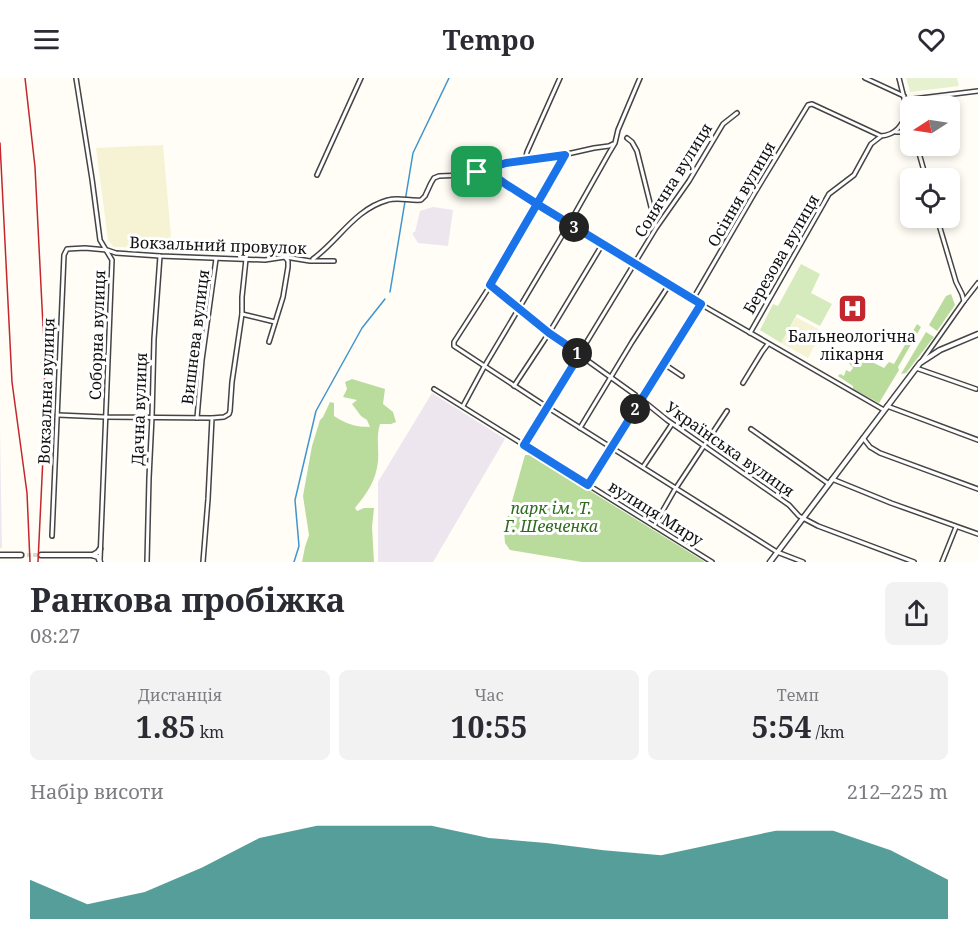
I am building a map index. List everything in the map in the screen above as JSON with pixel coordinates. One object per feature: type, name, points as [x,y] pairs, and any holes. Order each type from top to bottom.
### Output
[{"type":"street","name":"Соборна вулиця","points":[[76,78],[100,240],[112,260],[100,562]]},
{"type":"street","points":[[316,175],[361,78]]},
{"type":"street","points":[[525,161],[560,78]]},
{"type":"street","points":[[463,406],[615,143],[618,130],[640,78]]},
{"type":"street","points":[[865,78],[900,96]]},
{"type":"street","points":[[899,78],[904,96]]},
{"type":"street","points":[[925,96],[978,91]]},
{"type":"street","name":"Осіння вулиця","points":[[693,299],[805,108],[812,104],[882,136]]},
{"type":"street","name":"Сонячна вулиця","points":[[524,445],[656,228],[689,181],[723,124],[737,113]]},
{"type":"street","points":[[882,136],[889,135],[900,126]]},
{"type":"street","points":[[894,132],[900,132]]},
{"type":"street","name":"Березова вулиця","points":[[750,333],[829,194],[854,175],[871,144],[882,136]]},
{"type":"street","points":[[627,138],[637,151],[656,228]]},
{"type":"street","points":[[310,261],[351,222],[375,205],[391,199],[421,200],[434,178],[439,176],[465,175],[506,163],[609,147],[615,143]]},
{"type":"street","points":[[565,155],[490,285],[454,342],[454,346],[777,552],[803,562]]},
{"type":"street","points":[[477,172],[500,180],[669,285],[884,410]]},
{"type":"street","points":[[940,228],[964,301]]},
{"type":"street","points":[[514,386],[549,333],[602,244]]},
{"type":"street","name":"Вокзальний провулок","points":[[67,249],[85,248],[160,256],[265,260],[285,257],[310,261],[334,261]]},
{"type":"street","name":"Вокзальна вулиця","points":[[52,536],[64,255],[67,249]]},
{"type":"street","name":"Дачна вулиця","points":[[147,562],[153,339],[160,256]]},
{"type":"street","points":[[269,342],[283,297],[288,267],[285,257]]},
{"type":"street","name":"Вишнева вулиця","points":[[197,418],[202,360],[216,258]]},
{"type":"street","points":[[58,415],[212,418],[230,414],[246,259]]},
{"type":"street","points":[[770,562],[978,284]]},
{"type":"street","name":"Українська вулиця","points":[[490,285],[549,333],[672,424],[789,505],[802,518],[914,562]]},
{"type":"street","points":[[580,428],[669,285]]},
{"type":"street","points":[[588,485],[701,304]]},
{"type":"street","points":[[242,314],[275,322]]},
{"type":"street","points":[[920,363],[940,350],[978,334]]},
{"type":"street","points":[[743,383],[769,344]]},
{"type":"street","points":[[664,364],[682,376]]},
{"type":"street","points":[[916,368],[976,389]]},
{"type":"street","name":"вулиця Миру","points":[[434,389],[712,562]]},
{"type":"street","points":[[887,406],[978,440]]},
{"type":"street","points":[[654,526],[727,411]]},
{"type":"street","points":[[203,562],[212,418]]},
{"type":"street","points":[[644,467],[672,424]]},
{"type":"street","points":[[751,429],[829,484]]},
{"type":"street","points":[[862,438],[880,453],[978,489]]},
{"type":"street","points":[[832,479],[978,534]]},
{"type":"street","points":[[942,562],[956,526]]},
{"type":"street","points":[[92,555],[100,549]]},
{"type":"street","points":[[0,555],[21,555]]},
{"type":"street","points":[[41,555],[92,555],[98,557],[100,562]]},
{"type":"shaded area","points":[[163,145],[172,248],[114,247],[108,240],[96,148]]},
{"type":"shaded area","points":[[433,207],[453,210],[448,246],[418,243],[413,235],[420,211]]},
{"type":"shaded area","points":[[796,317],[822,331],[808,358],[781,343]]},
{"type":"shaded area","points":[[432,393],[505,439],[433,562],[378,562],[378,482]]},
{"type":"shaded area","points":[[0,430],[2,548],[0,548]]},
{"type":"green space","points":[[906,78],[957,78],[959,86],[910,92]]},
{"type":"green space","points":[[801,264],[820,274],[811,293],[832,304],[820,326],[797,314],[781,343],[760,330],[773,304],[778,306]]},
{"type":"green space","points":[[951,294],[955,305],[937,331],[929,325],[946,296]]},
{"type":"green space","points":[[917,324],[921,327],[879,403],[853,389],[853,386],[838,376],[840,374],[844,376],[846,370],[850,372],[853,368],[849,363],[854,353],[884,368],[889,362],[894,364]]},
{"type":"green space","points":[[926,332],[934,337],[906,373],[901,374]]},
{"type":"green space","points":[[352,379],[385,389],[383,404],[393,412],[396,422],[380,424],[375,475],[367,492],[355,508],[357,511],[374,508],[372,527],[374,562],[302,562],[309,535],[303,496],[312,446],[320,420],[330,402],[334,403],[334,416],[338,419],[351,425],[370,427],[367,420],[352,404],[357,400],[343,397],[347,389],[345,382]]},
{"type":"green space","name":"парк ім. Т. Г. Шевченка","points":[[525,455],[532,455],[705,562],[582,562],[510,550],[505,543],[504,530]]},
{"type":"waterway","points":[[390,292],[413,153],[449,78]]},
{"type":"waterway","points":[[294,562],[299,546],[295,500],[316,411],[362,328],[385,299]]},
{"type":"tunnel","points":[[21,555],[41,555]]},
{"type":"railway","points":[[25,78],[35,167],[44,346],[45,415],[38,562]]},
{"type":"railway","points":[[0,143],[12,382],[27,493],[30,562]]},
{"type":"place","name":"Бальнеологічна лікарня","points":[[852,308]]},
{"type":"route","points":[[477,172],[500,180],[537,204],[490,285],[549,333],[580,354],[524,445],[588,485],[701,304],[537,204],[565,155],[506,163],[477,172]]}]
